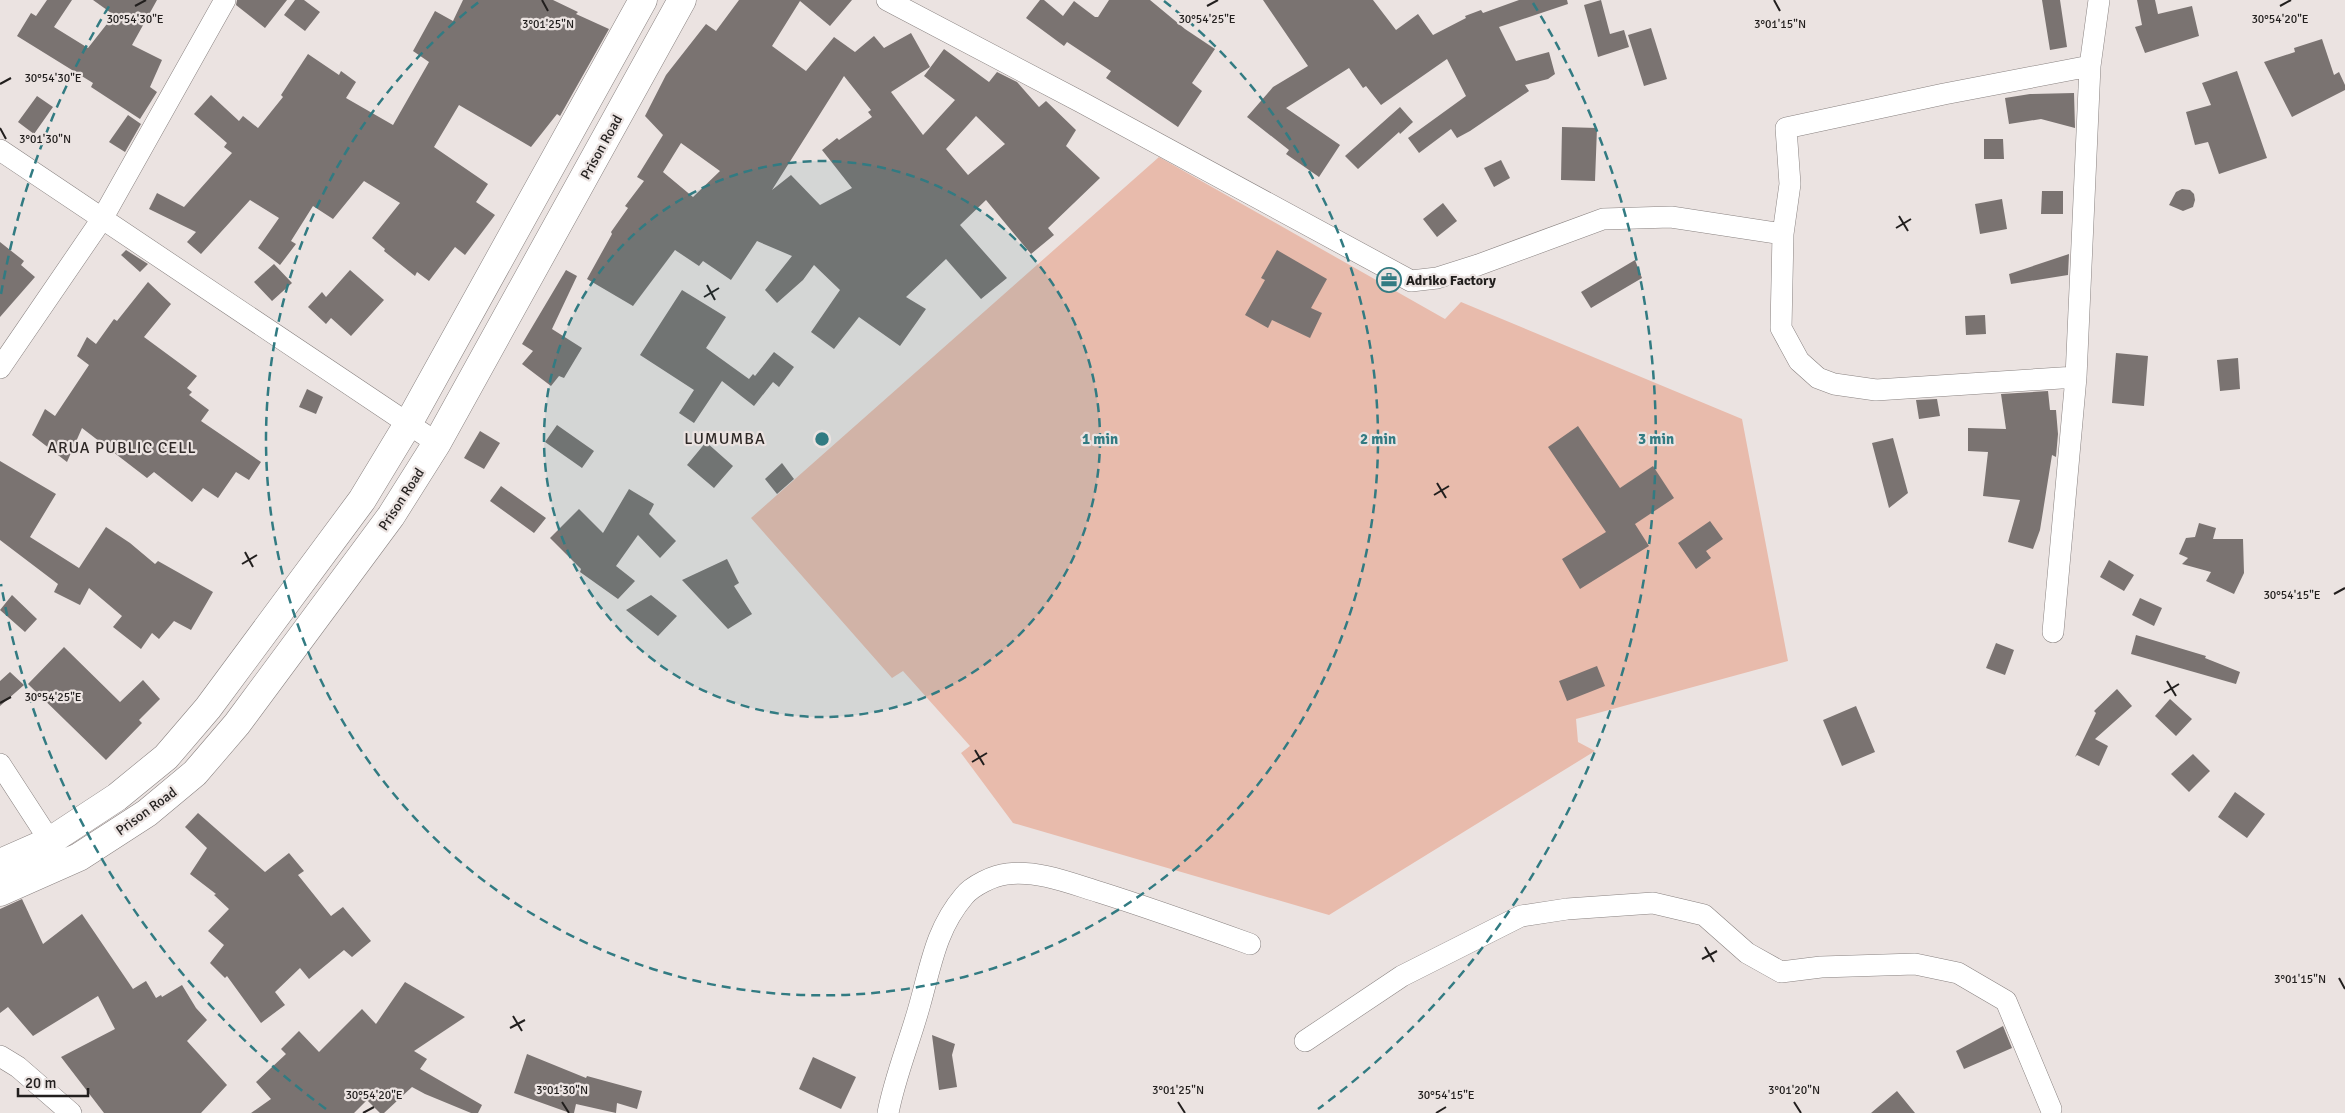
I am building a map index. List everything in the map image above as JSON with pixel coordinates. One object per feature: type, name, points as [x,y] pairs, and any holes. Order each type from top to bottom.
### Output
[{"type":"street","points":[[0,368],[102,219],[225,0]]},
{"type":"street","name":"Prison Road","points":[[0,863],[50,840],[118,797],[166,757],[208,708],[362,500],[408,424],[643,0]]},
{"type":"street","points":[[887,0],[1411,280],[1437,278],[1478,265],[1603,219],[1671,217],[1783,234]]},
{"type":"street","points":[[2053,632],[2076,377],[2090,66],[2099,0]]},
{"type":"street","name":"Prison Road","points":[[0,892],[79,857],[146,813],[195,773],[237,724],[391,516],[437,443],[674,3]]},
{"type":"street","points":[[2076,377],[1876,390],[1834,384],[1818,378],[1799,361],[1780,328],[1783,234],[1790,184],[1786,128],[1944,94],[2090,66]]},
{"type":"street","points":[[0,150],[437,443]]},
{"type":"street","points":[[0,764],[50,840]]},
{"type":"street","points":[[888,1113],[893,1088],[920,1004],[930,962],[941,932],[964,895],[984,882],[1006,874],[1044,875],[1167,914],[1250,944]]},
{"type":"street","points":[[1305,1041],[1402,976],[1521,916],[1568,909],[1653,903],[1704,915],[1747,953],[1780,972],[1821,968],[1915,964],[1958,973],[2006,1001],[2048,1112]]},
{"type":"street","points":[[0,1056],[18,1066],[71,1113]]},
{"type":"shaded area","points":[[1159,157],[1445,319],[1461,302],[1742,419],[1788,661],[1576,719],[1578,742],[1595,751],[1329,915],[1013,823],[961,753],[970,746],[903,671],[892,678],[751,518]]},
{"type":"building","points":[[47,0],[72,0],[54,27],[88,48],[114,15],[93,0],[157,0],[132,45],[162,60],[150,87],[157,92],[140,119],[91,87],[93,83],[17,36],[31,13],[36,16]]},
{"type":"building","points":[[237,0],[287,0],[265,28],[236,5]]},
{"type":"building","points":[[295,0],[304,0],[320,12],[305,31],[284,15]]},
{"type":"building","points":[[463,0],[553,0],[578,12],[576,14],[609,29],[560,116],[557,114],[531,147],[459,105],[434,147],[488,184],[476,202],[495,215],[465,255],[455,247],[429,281],[417,272],[415,276],[384,251],[385,249],[372,238],[400,203],[364,181],[333,219],[313,206],[291,241],[296,244],[280,265],[258,248],[279,218],[250,200],[201,254],[187,242],[196,232],[149,209],[157,193],[184,207],[232,153],[224,147],[227,143],[194,114],[211,95],[239,121],[243,116],[258,128],[283,97],[281,95],[308,54],[339,75],[341,71],[356,82],[346,98],[393,125],[429,62],[413,51],[435,11],[453,21]]},
{"type":"building","points":[[739,0],[852,0],[830,26],[800,1],[772,46],[806,71],[834,37],[855,52],[874,36],[884,48],[911,33],[930,67],[891,92],[923,135],[955,100],[924,76],[944,49],[989,82],[997,72],[1017,82],[1039,107],[1046,101],[1076,130],[1066,146],[1100,178],[1048,228],[1054,235],[1031,254],[986,200],[960,225],[1007,278],[981,299],[946,259],[906,297],[926,309],[900,346],[859,317],[834,349],[811,332],[840,290],[814,265],[803,280],[777,303],[765,290],[792,256],[757,241],[731,280],[703,261],[699,266],[675,250],[633,306],[587,279],[612,234],[611,232],[628,208],[625,206],[644,181],[637,177],[663,135],[645,116],[666,75],[706,24],[716,31]],"holes":[[[844,76],[871,110],[868,112],[872,117],[839,140],[837,138],[822,150],[852,188],[820,205],[791,175],[772,190]],[[976,116],[1005,144],[968,175],[946,149]],[[681,143],[720,171],[693,197],[663,172]]]},
{"type":"building","points":[[1040,0],[1044,0],[1063,16],[1074,1],[1095,17],[1098,17],[1109,0],[1150,0],[1185,29],[1215,49],[1192,83],[1202,91],[1178,127],[1106,78],[1111,71],[1067,42],[1064,46],[1026,18]]},
{"type":"building","points":[[1263,0],[1373,0],[1396,30],[1418,14],[1433,35],[1466,18],[1465,16],[1481,10],[1483,13],[1519,0],[1567,0],[1568,4],[1499,27],[1516,61],[1549,52],[1555,74],[1548,79],[1525,85],[1529,91],[1470,131],[1457,138],[1451,129],[1419,153],[1408,138],[1466,96],[1447,59],[1381,105],[1366,86],[1363,88],[1349,68],[1286,108],[1340,145],[1319,177],[1286,154],[1289,150],[1247,117],[1273,87],[1308,66]]},
{"type":"building","points":[[1601,0],[1610,34],[1624,30],[1629,47],[1598,57],[1584,5]]},
{"type":"building","points":[[2042,0],[2060,0],[2067,47],[2050,50]]},
{"type":"building","points":[[2137,0],[2155,0],[2158,14],[2192,6],[2199,36],[2145,53],[2135,27],[2142,25]]},
{"type":"building","points":[[1651,28],[1667,79],[1644,86],[1628,35]]},
{"type":"building","points":[[2322,39],[2334,75],[2339,72],[2345,85],[2345,90],[2292,117],[2264,62],[2295,52],[2294,48]]},
{"type":"building","points":[[2237,71],[2267,158],[2219,174],[2208,142],[2195,145],[2186,112],[2211,105],[2202,83]]},
{"type":"building","points":[[2074,93],[2075,128],[2041,119],[2009,124],[2005,98],[2030,94]]},
{"type":"building","points":[[37,96],[53,107],[34,134],[18,122]]},
{"type":"building","points":[[1400,107],[1413,122],[1358,169],[1345,156]]},
{"type":"building","points":[[128,115],[141,124],[125,152],[109,142]]},
{"type":"building","points":[[1562,127],[1597,128],[1595,181],[1561,180]]},
{"type":"building","points":[[1984,139],[2003,139],[2004,159],[1984,159]]},
{"type":"building","points":[[1501,160],[1510,178],[1494,187],[1484,168]]},
{"type":"building","points":[[2182,189],[2190,190],[2194,194],[2195,200],[2193,207],[2183,211],[2169,205],[2176,192]]},
{"type":"building","points":[[2042,191],[2063,191],[2063,214],[2041,214]]},
{"type":"building","points":[[2002,199],[2007,229],[1980,234],[1975,204]]},
{"type":"building","points":[[1443,203],[1457,221],[1437,237],[1423,219]]},
{"type":"building","points":[[0,242],[24,261],[21,265],[35,277],[0,317]]},
{"type":"building","points":[[126,250],[148,264],[140,272],[121,255]]},
{"type":"building","points":[[1277,250],[1327,279],[1311,308],[1322,313],[1310,338],[1272,320],[1268,328],[1245,315],[1265,280],[1261,278]]},
{"type":"building","points":[[2069,254],[2068,275],[2011,284],[2009,274]]},
{"type":"building","points":[[1635,260],[1642,278],[1591,308],[1581,292]]},
{"type":"building","points":[[274,264],[292,283],[272,301],[254,282]]},
{"type":"building","points":[[350,270],[384,300],[351,336],[331,318],[326,324],[308,307],[322,292],[326,297]]},
{"type":"building","points":[[566,270],[577,276],[552,329],[582,348],[564,378],[559,376],[551,386],[522,364],[533,351],[522,344]]},
{"type":"building","points":[[148,282],[171,304],[144,337],[197,376],[187,388],[192,392],[189,395],[209,410],[201,421],[261,462],[249,480],[236,472],[218,498],[203,488],[192,502],[154,472],[147,478],[82,428],[67,462],[32,435],[45,409],[55,416],[89,365],[77,356],[87,337],[96,344],[114,319],[117,321]]},
{"type":"building","points":[[682,290],[726,317],[706,348],[749,379],[753,374],[755,376],[774,352],[794,367],[779,387],[773,382],[754,406],[722,381],[694,423],[679,413],[694,390],[640,355]]},
{"type":"building","points":[[1985,315],[1986,334],[1966,335],[1965,316]]},
{"type":"building","points":[[2116,353],[2148,356],[2144,406],[2112,403]]},
{"type":"building","points":[[2238,358],[2240,389],[2220,391],[2217,360]]},
{"type":"building","points":[[307,389],[323,397],[316,414],[299,407]]},
{"type":"building","points":[[2048,391],[2050,410],[2056,410],[2058,434],[2056,457],[2052,455],[2040,530],[2033,549],[2008,542],[2020,500],[1983,496],[1988,452],[1968,451],[1968,428],[2006,429],[2001,394]]},
{"type":"building","points":[[1937,399],[1940,416],[1919,419],[1916,400]]},
{"type":"building","points":[[557,425],[594,451],[582,468],[545,442]]},
{"type":"building","points":[[1578,426],[1620,488],[1653,466],[1674,498],[1635,524],[1649,546],[1580,589],[1562,559],[1606,532],[1548,447]]},
{"type":"building","points":[[480,431],[500,443],[484,469],[464,458]]},
{"type":"building","points":[[1893,438],[1908,493],[1889,508],[1872,443]]},
{"type":"building","points":[[706,442],[733,466],[714,488],[687,465]]},
{"type":"building","points":[[0,461],[56,494],[30,537],[79,568],[106,527],[130,543],[155,564],[158,561],[213,592],[191,630],[174,621],[159,639],[152,633],[141,649],[113,627],[122,616],[89,588],[80,605],[54,592],[58,584],[0,540]]},
{"type":"building","points":[[782,463],[794,479],[777,494],[765,479]]},
{"type":"building","points":[[501,486],[546,518],[534,533],[490,501]]},
{"type":"building","points":[[629,489],[654,504],[649,514],[676,541],[660,558],[638,535],[616,566],[635,581],[618,599],[580,572],[581,569],[550,538],[579,509],[603,533]]},
{"type":"building","points":[[1710,521],[1723,539],[1706,551],[1711,558],[1696,569],[1678,543]]},
{"type":"building","points":[[2199,523],[2216,528],[2213,539],[2243,539],[2244,573],[2234,594],[2206,581],[2211,572],[2182,564],[2188,558],[2179,554],[2186,538],[2195,537]]},
{"type":"building","points":[[727,559],[739,583],[734,586],[752,614],[728,629],[682,580]]},
{"type":"building","points":[[2109,560],[2134,575],[2124,591],[2100,577]]},
{"type":"building","points":[[12,595],[37,619],[25,632],[0,610]]},
{"type":"building","points":[[651,595],[677,616],[658,636],[626,610]]},
{"type":"building","points":[[2140,598],[2162,608],[2154,626],[2132,615]]},
{"type":"building","points":[[2136,635],[2206,656],[2205,658],[2240,672],[2236,684],[2131,654]]},
{"type":"building","points":[[1996,643],[2014,650],[2005,675],[1986,668]]},
{"type":"building","points":[[64,647],[120,702],[143,680],[160,699],[139,720],[142,723],[106,760],[28,684]]},
{"type":"building","points":[[1597,666],[1605,686],[1567,701],[1559,681]]},
{"type":"building","points":[[10,672],[24,685],[0,706],[0,681]]},
{"type":"building","points":[[2117,689],[2132,706],[2095,739],[2108,746],[2099,766],[2077,755],[2075,757],[2096,713],[2094,711]]},
{"type":"building","points":[[2170,699],[2192,719],[2176,736],[2155,716]]},
{"type":"building","points":[[1856,706],[1875,752],[1842,766],[1823,720]]},
{"type":"building","points":[[2193,754],[2210,771],[2189,792],[2171,774]]},
{"type":"building","points":[[2235,792],[2265,814],[2247,838],[2218,817]]},
{"type":"building","points":[[198,813],[265,872],[289,853],[304,871],[298,875],[331,916],[343,907],[371,941],[352,957],[344,950],[309,979],[300,968],[275,992],[285,1005],[261,1023],[227,976],[225,978],[210,963],[224,945],[208,931],[229,909],[214,895],[216,894],[190,874],[207,848],[185,827]]},
{"type":"building","points":[[22,899],[43,944],[82,914],[133,989],[146,981],[156,998],[161,995],[162,997],[182,985],[196,1008],[207,1020],[187,1041],[227,1085],[201,1113],[104,1113],[61,1057],[115,1029],[98,996],[33,1036],[8,1007],[0,1013],[0,909]]},
{"type":"building","points":[[405,982],[465,1017],[414,1051],[427,1059],[420,1069],[482,1105],[478,1113],[471,1113],[412,1087],[384,1113],[380,1113],[367,1100],[354,1113],[251,1113],[271,1099],[256,1082],[286,1054],[281,1049],[299,1031],[319,1052],[362,1009],[376,1024]]},
{"type":"building","points":[[2003,1026],[2012,1048],[1964,1069],[1956,1051]]},
{"type":"building","points":[[932,1035],[955,1044],[952,1055],[957,1087],[939,1090]]},
{"type":"building","points":[[527,1054],[586,1078],[587,1076],[642,1091],[637,1109],[617,1103],[616,1113],[576,1104],[574,1113],[570,1113],[514,1093]]},
{"type":"building","points":[[813,1057],[856,1077],[841,1109],[799,1089]]},
{"type":"building","points":[[1897,1091],[1915,1113],[1871,1113]]},
{"type":"place","name":"Adriko Factory","points":[[1389,280]]},
{"type":"district","name":"LUMUMBA","points":[[725,438]]},
{"type":"district","name":"ARUA PUBLIC CELL","points":[[122,447]]}]
